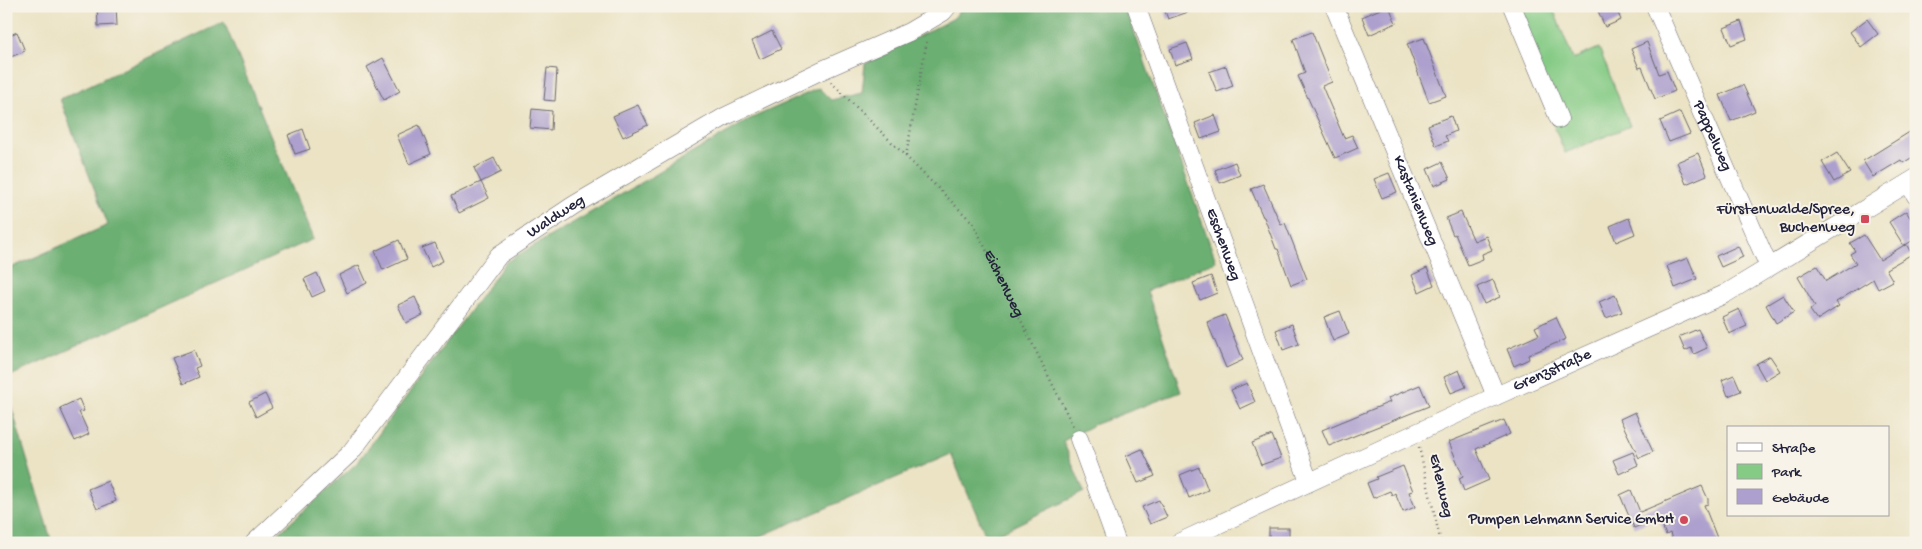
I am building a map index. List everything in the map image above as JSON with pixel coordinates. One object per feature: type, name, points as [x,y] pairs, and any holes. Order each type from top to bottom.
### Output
[{"type":"street","name":"Waldweg","points":[[254,543],[351,452],[499,255],[574,205],[726,116],[909,32],[943,12],[948,6]]},
{"type":"street","name":"Eschenweg","points":[[1136,6],[1309,482]]},
{"type":"street","name":"Kastanienweg","points":[[1334,6],[1496,396]]},
{"type":"street","points":[[1512,6],[1558,119]]},
{"type":"street","name":"Pappelweg","points":[[1655,6],[1769,268]]},
{"type":"street","name":"Grenzstraße","points":[[1178,543],[1496,396],[1725,294],[1913,186]]},
{"type":"street","points":[[1079,439],[1117,543]]},
{"type":"path","points":[[906,156],[931,19]]},
{"type":"path","name":"Eichenweg","points":[[820,72],[973,223],[1079,439]]},
{"type":"path","name":"Erlenweg","points":[[1416,434],[1441,543]]},
{"type":"green space","points":[[963,6],[1125,6],[1216,261],[1147,291],[1181,392],[1093,425],[1063,441],[1084,492],[987,539],[951,454],[745,543],[268,543],[358,462],[506,262],[752,118],[819,88],[831,100],[862,93],[865,64],[954,18]]},
{"type":"green space","points":[[1505,6],[1552,6],[1573,59],[1599,48],[1630,126],[1565,153]]},
{"type":"green space","points":[[224,22],[313,239],[6,378],[6,270],[108,225],[60,99]]},
{"type":"green space","points":[[6,389],[52,543],[6,543]]},
{"type":"building","points":[[97,6],[116,6],[117,25],[98,26]]},
{"type":"building","points":[[1163,6],[1200,6],[1200,8],[1168,19]]},
{"type":"building","points":[[1389,6],[1396,23],[1369,35],[1362,17]]},
{"type":"building","points":[[1596,6],[1615,6],[1621,20],[1605,27]]},
{"type":"building","points":[[1867,19],[1878,34],[1861,47],[1850,32]]},
{"type":"building","points":[[1741,21],[1747,39],[1731,45],[1724,28]]},
{"type":"building","points":[[772,31],[781,49],[760,59],[752,41]]},
{"type":"building","points":[[17,32],[25,51],[6,59],[6,37]]},
{"type":"building","points":[[1312,32],[1332,82],[1322,86],[1344,138],[1352,135],[1358,148],[1335,158],[1298,76],[1305,73],[1293,39]]},
{"type":"building","points":[[1424,38],[1446,96],[1429,102],[1407,44]]},
{"type":"building","points":[[1647,42],[1659,74],[1667,71],[1675,91],[1655,99],[1642,67],[1639,68],[1631,49]]},
{"type":"building","points":[[1187,43],[1193,59],[1175,65],[1170,49]]},
{"type":"building","points":[[383,58],[400,91],[384,100],[367,67]]},
{"type":"building","points":[[1226,66],[1233,86],[1217,92],[1209,72]]},
{"type":"building","points":[[547,68],[557,69],[555,101],[544,100]]},
{"type":"building","points":[[1743,85],[1755,111],[1731,121],[1720,95]]},
{"type":"building","points":[[638,105],[648,125],[623,137],[613,116]]},
{"type":"building","points":[[532,109],[552,111],[551,130],[530,128]]},
{"type":"building","points":[[1680,112],[1690,134],[1669,142],[1660,121]]},
{"type":"building","points":[[1215,115],[1221,132],[1201,139],[1195,123]]},
{"type":"building","points":[[1451,116],[1456,131],[1445,136],[1448,141],[1436,146],[1428,125]]},
{"type":"building","points":[[419,125],[431,154],[409,164],[397,135]]},
{"type":"building","points":[[1916,128],[1916,155],[1903,163],[1901,160],[1873,177],[1863,161]]},
{"type":"building","points":[[303,129],[310,149],[295,154],[288,135]]},
{"type":"building","points":[[1698,153],[1707,175],[1686,184],[1677,162]]},
{"type":"building","points":[[1837,153],[1850,173],[1834,182],[1822,162]]},
{"type":"building","points":[[494,158],[501,172],[481,182],[474,168]]},
{"type":"building","points":[[1235,162],[1240,175],[1220,183],[1215,170]]},
{"type":"building","points":[[1442,162],[1450,179],[1434,186],[1427,169]]},
{"type":"building","points":[[1389,173],[1397,192],[1382,198],[1374,179]]},
{"type":"building","points":[[481,182],[489,198],[459,213],[451,196]]},
{"type":"building","points":[[1263,184],[1281,225],[1285,223],[1307,279],[1291,285],[1278,249],[1276,249],[1251,189]]},
{"type":"building","points":[[1906,211],[1916,227],[1916,238],[1904,246],[1889,222]]},
{"type":"building","points":[[1461,212],[1474,241],[1486,236],[1492,250],[1482,254],[1483,259],[1468,265],[1446,218]]},
{"type":"building","points":[[1629,218],[1635,234],[1616,242],[1610,226]]},
{"type":"building","points":[[1864,235],[1880,260],[1906,244],[1912,254],[1886,269],[1893,281],[1878,289],[1873,279],[1836,302],[1839,306],[1817,320],[1810,310],[1815,306],[1798,277],[1817,266],[1826,281],[1856,263],[1850,254],[1855,251],[1850,243]]},
{"type":"building","points":[[399,240],[407,259],[383,270],[375,251]]},
{"type":"building","points":[[435,243],[443,261],[431,267],[422,248]]},
{"type":"building","points":[[1738,246],[1743,257],[1721,267],[1716,256]]},
{"type":"building","points":[[1688,258],[1697,279],[1675,288],[1667,266]]},
{"type":"building","points":[[359,265],[367,283],[347,293],[339,275]]},
{"type":"building","points":[[1427,268],[1434,285],[1419,292],[1412,275]]},
{"type":"building","points":[[317,273],[325,291],[312,297],[304,279]]},
{"type":"building","points":[[1211,276],[1217,293],[1200,300],[1193,283]]},
{"type":"building","points":[[1493,280],[1500,297],[1484,304],[1477,287]]},
{"type":"building","points":[[1615,295],[1622,312],[1606,318],[1599,302]]},
{"type":"building","points":[[1783,295],[1794,312],[1776,323],[1766,305]]},
{"type":"building","points":[[415,297],[423,315],[406,323],[398,305]]},
{"type":"building","points":[[1739,309],[1747,326],[1729,334],[1722,317]]},
{"type":"building","points":[[1340,311],[1349,334],[1333,341],[1324,317]]},
{"type":"building","points":[[1225,315],[1243,360],[1226,368],[1207,322]]},
{"type":"building","points":[[1556,317],[1566,339],[1528,355],[1529,359],[1514,366],[1507,349],[1539,335],[1535,327]]},
{"type":"building","points":[[1292,324],[1299,344],[1283,350],[1276,330]]},
{"type":"building","points":[[1698,329],[1707,348],[1694,354],[1691,348],[1685,351],[1679,337]]},
{"type":"building","points":[[194,350],[200,366],[195,368],[199,377],[183,384],[172,358]]},
{"type":"building","points":[[1770,356],[1780,371],[1765,380],[1756,364]]},
{"type":"building","points":[[1459,370],[1466,387],[1451,393],[1444,377]]},
{"type":"building","points":[[1734,375],[1741,391],[1728,396],[1722,380]]},
{"type":"building","points":[[1247,383],[1255,402],[1240,409],[1231,390]]},
{"type":"building","points":[[1420,385],[1429,406],[1329,446],[1322,430],[1390,402],[1388,398]]},
{"type":"building","points":[[265,394],[272,408],[256,417],[249,402]]},
{"type":"building","points":[[79,399],[84,411],[79,412],[89,434],[75,441],[60,408]]},
{"type":"building","points":[[1635,412],[1653,452],[1639,458],[1620,419]]},
{"type":"building","points":[[1504,420],[1510,434],[1476,449],[1489,480],[1464,491],[1459,478],[1463,476],[1449,442]]},
{"type":"building","points":[[1272,435],[1281,458],[1261,465],[1252,443]]},
{"type":"building","points":[[1142,449],[1155,476],[1138,483],[1126,456]]},
{"type":"building","points":[[1633,452],[1638,465],[1619,474],[1613,460]]},
{"type":"building","points":[[1403,466],[1413,491],[1409,492],[1415,507],[1403,512],[1395,493],[1392,495],[1390,491],[1373,498],[1367,483],[1377,479],[1376,477]]},
{"type":"building","points":[[1199,467],[1208,490],[1189,498],[1180,475]]},
{"type":"building","points":[[108,481],[116,501],[97,509],[88,489]]},
{"type":"building","name":"Pumpen Lehmann Service GmbH","points":[[1702,486],[1708,499],[1708,504],[1704,505],[1719,543],[1673,543],[1670,533],[1666,535],[1658,517],[1634,528],[1620,495],[1631,490],[1640,512]]},
{"type":"building","points":[[1159,500],[1167,517],[1150,524],[1142,507]]},
{"type":"building","points":[[1269,528],[1289,528],[1289,543],[1269,543]]},
{"type":"place","name":"Fürstenwalde/Spree, Buchenweg","points":[[1865,219]]},
{"type":"place","name":"Pumpen Lehmann Service GmbH","points":[[1684,520]]}]
